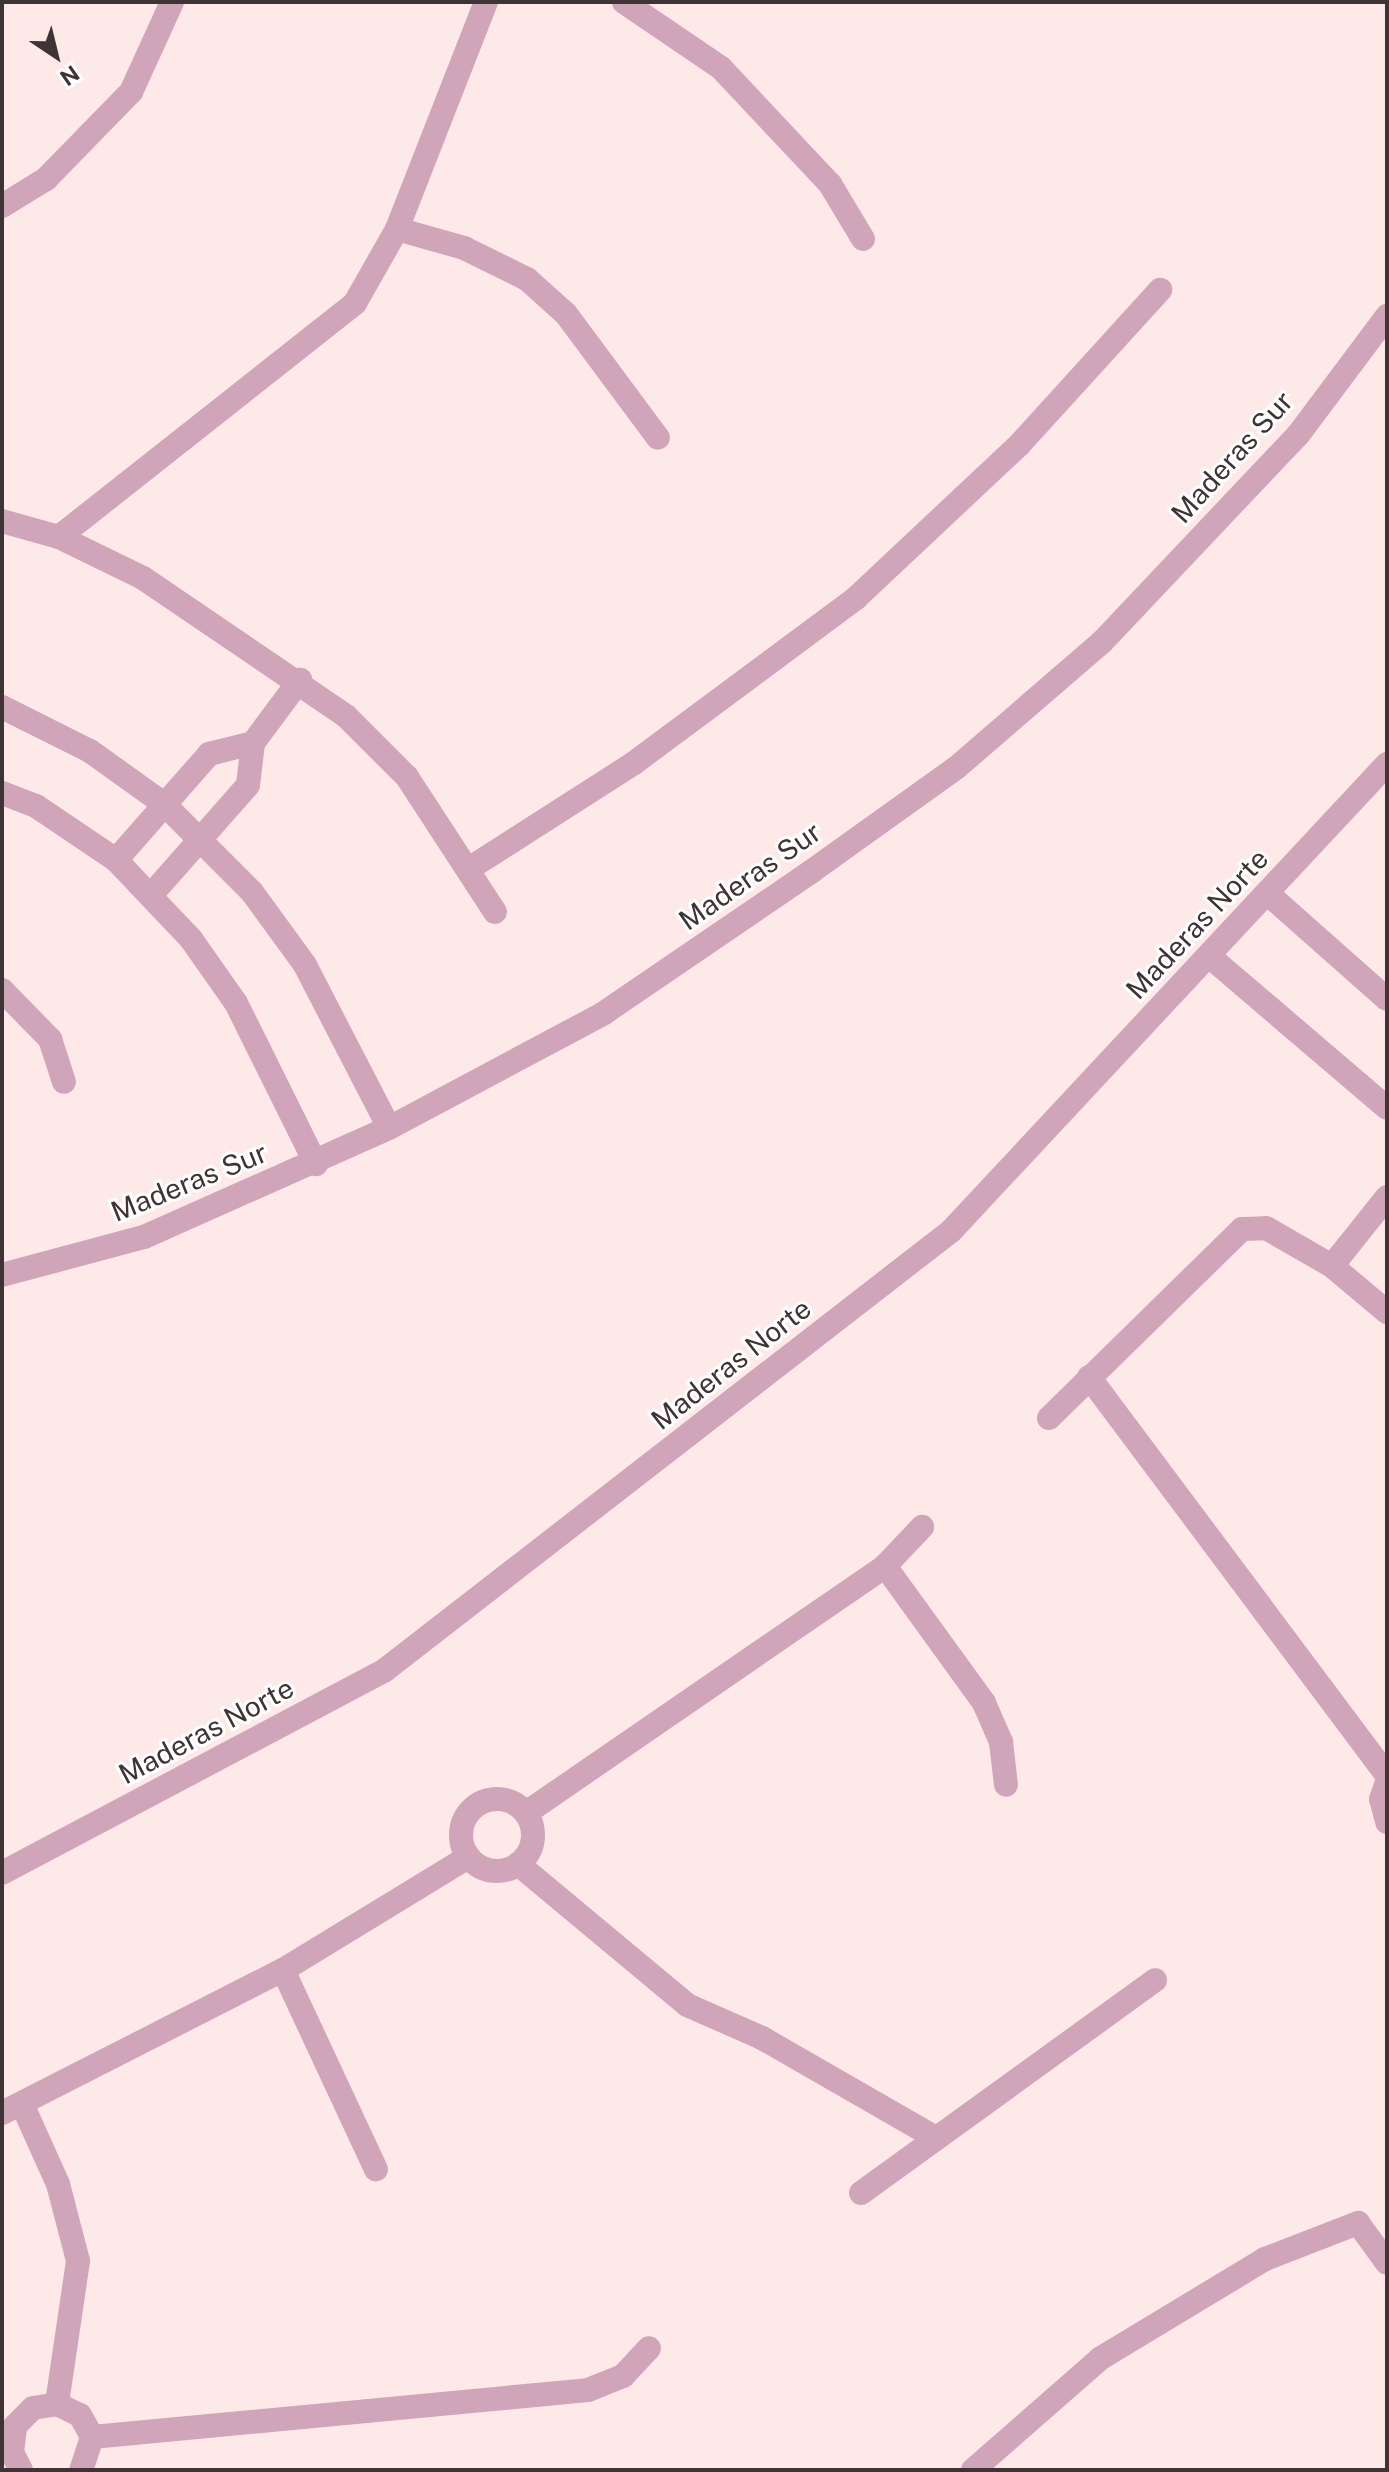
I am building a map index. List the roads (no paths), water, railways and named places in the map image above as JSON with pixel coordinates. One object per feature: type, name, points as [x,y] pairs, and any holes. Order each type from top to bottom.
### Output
[{"type":"street","points":[[2,206],[46,179],[131,92],[172,2]]},
{"type":"street","points":[[59,537],[355,303],[397,229],[486,2]]},
{"type":"street","points":[[624,2],[721,68],[830,184],[863,239]]},
{"type":"street","points":[[397,229],[464,248],[527,279],[566,314],[658,438]]},
{"type":"street","points":[[470,868],[634,763],[856,598],[1019,445],[1160,290]]},
{"type":"street","name":"Maderas Sur","points":[[2,1275],[144,1237],[316,1164],[604,1013],[956,768],[1102,642],[1298,435],[1387,316]]},
{"type":"street","points":[[2,521],[59,537],[143,578],[300,680],[407,777],[470,868],[495,912]]},
{"type":"street","points":[[152,894],[248,785],[253,743],[300,680]]},
{"type":"street","points":[[2,707],[90,751],[164,804],[201,839],[305,965],[389,1128]]},
{"type":"street","points":[[116,860],[209,754],[253,743]]},
{"type":"street","name":"Maderas Norte","points":[[2,1873],[385,1670],[951,1231],[1387,764]]},
{"type":"street","points":[[2,793],[36,806],[116,860],[152,894],[236,1003],[316,1164]]},
{"type":"street","points":[[1267,893],[1387,999]]},
{"type":"street","points":[[1209,956],[1387,1108]]},
{"type":"street","points":[[2,990],[50,1039],[64,1082]]},
{"type":"street","points":[[1332,1266],[1387,1197]]},
{"type":"street","points":[[1049,1418],[1242,1229],[1266,1228],[1332,1266],[1387,1312]]},
{"type":"street","points":[[1089,1377],[1387,1775]]},
{"type":"street","points":[[526,1813],[885,1566],[922,1527]]},
{"type":"street","points":[[885,1566],[984,1703],[1001,1742],[1006,1785]]},
{"type":"street","points":[[1387,1782],[1381,1799],[1387,1822]]},
{"type":"street","points":[[493,1799],[526,1813],[534,1831],[518,1864],[501,1872],[468,1857],[463,1821],[475,1806],[493,1799]]},
{"type":"street","points":[[57,2404],[78,2261],[58,2184],[12,2109],[283,1970],[468,1857]]},
{"type":"street","points":[[518,1864],[687,2005],[762,2038],[936,2138]]},
{"type":"street","points":[[283,1970],[376,2169]]},
{"type":"street","points":[[861,2193],[1155,1980]]},
{"type":"street","points":[[973,2470],[1101,2358],[1265,2259],[1358,2223],[1387,2263]]},
{"type":"street","points":[[92,2437],[588,2390],[623,2376],[649,2348]]},
{"type":"street","points":[[21,2470],[12,2452],[15,2426],[33,2408],[57,2404],[80,2415],[92,2437],[81,2470]]}]
